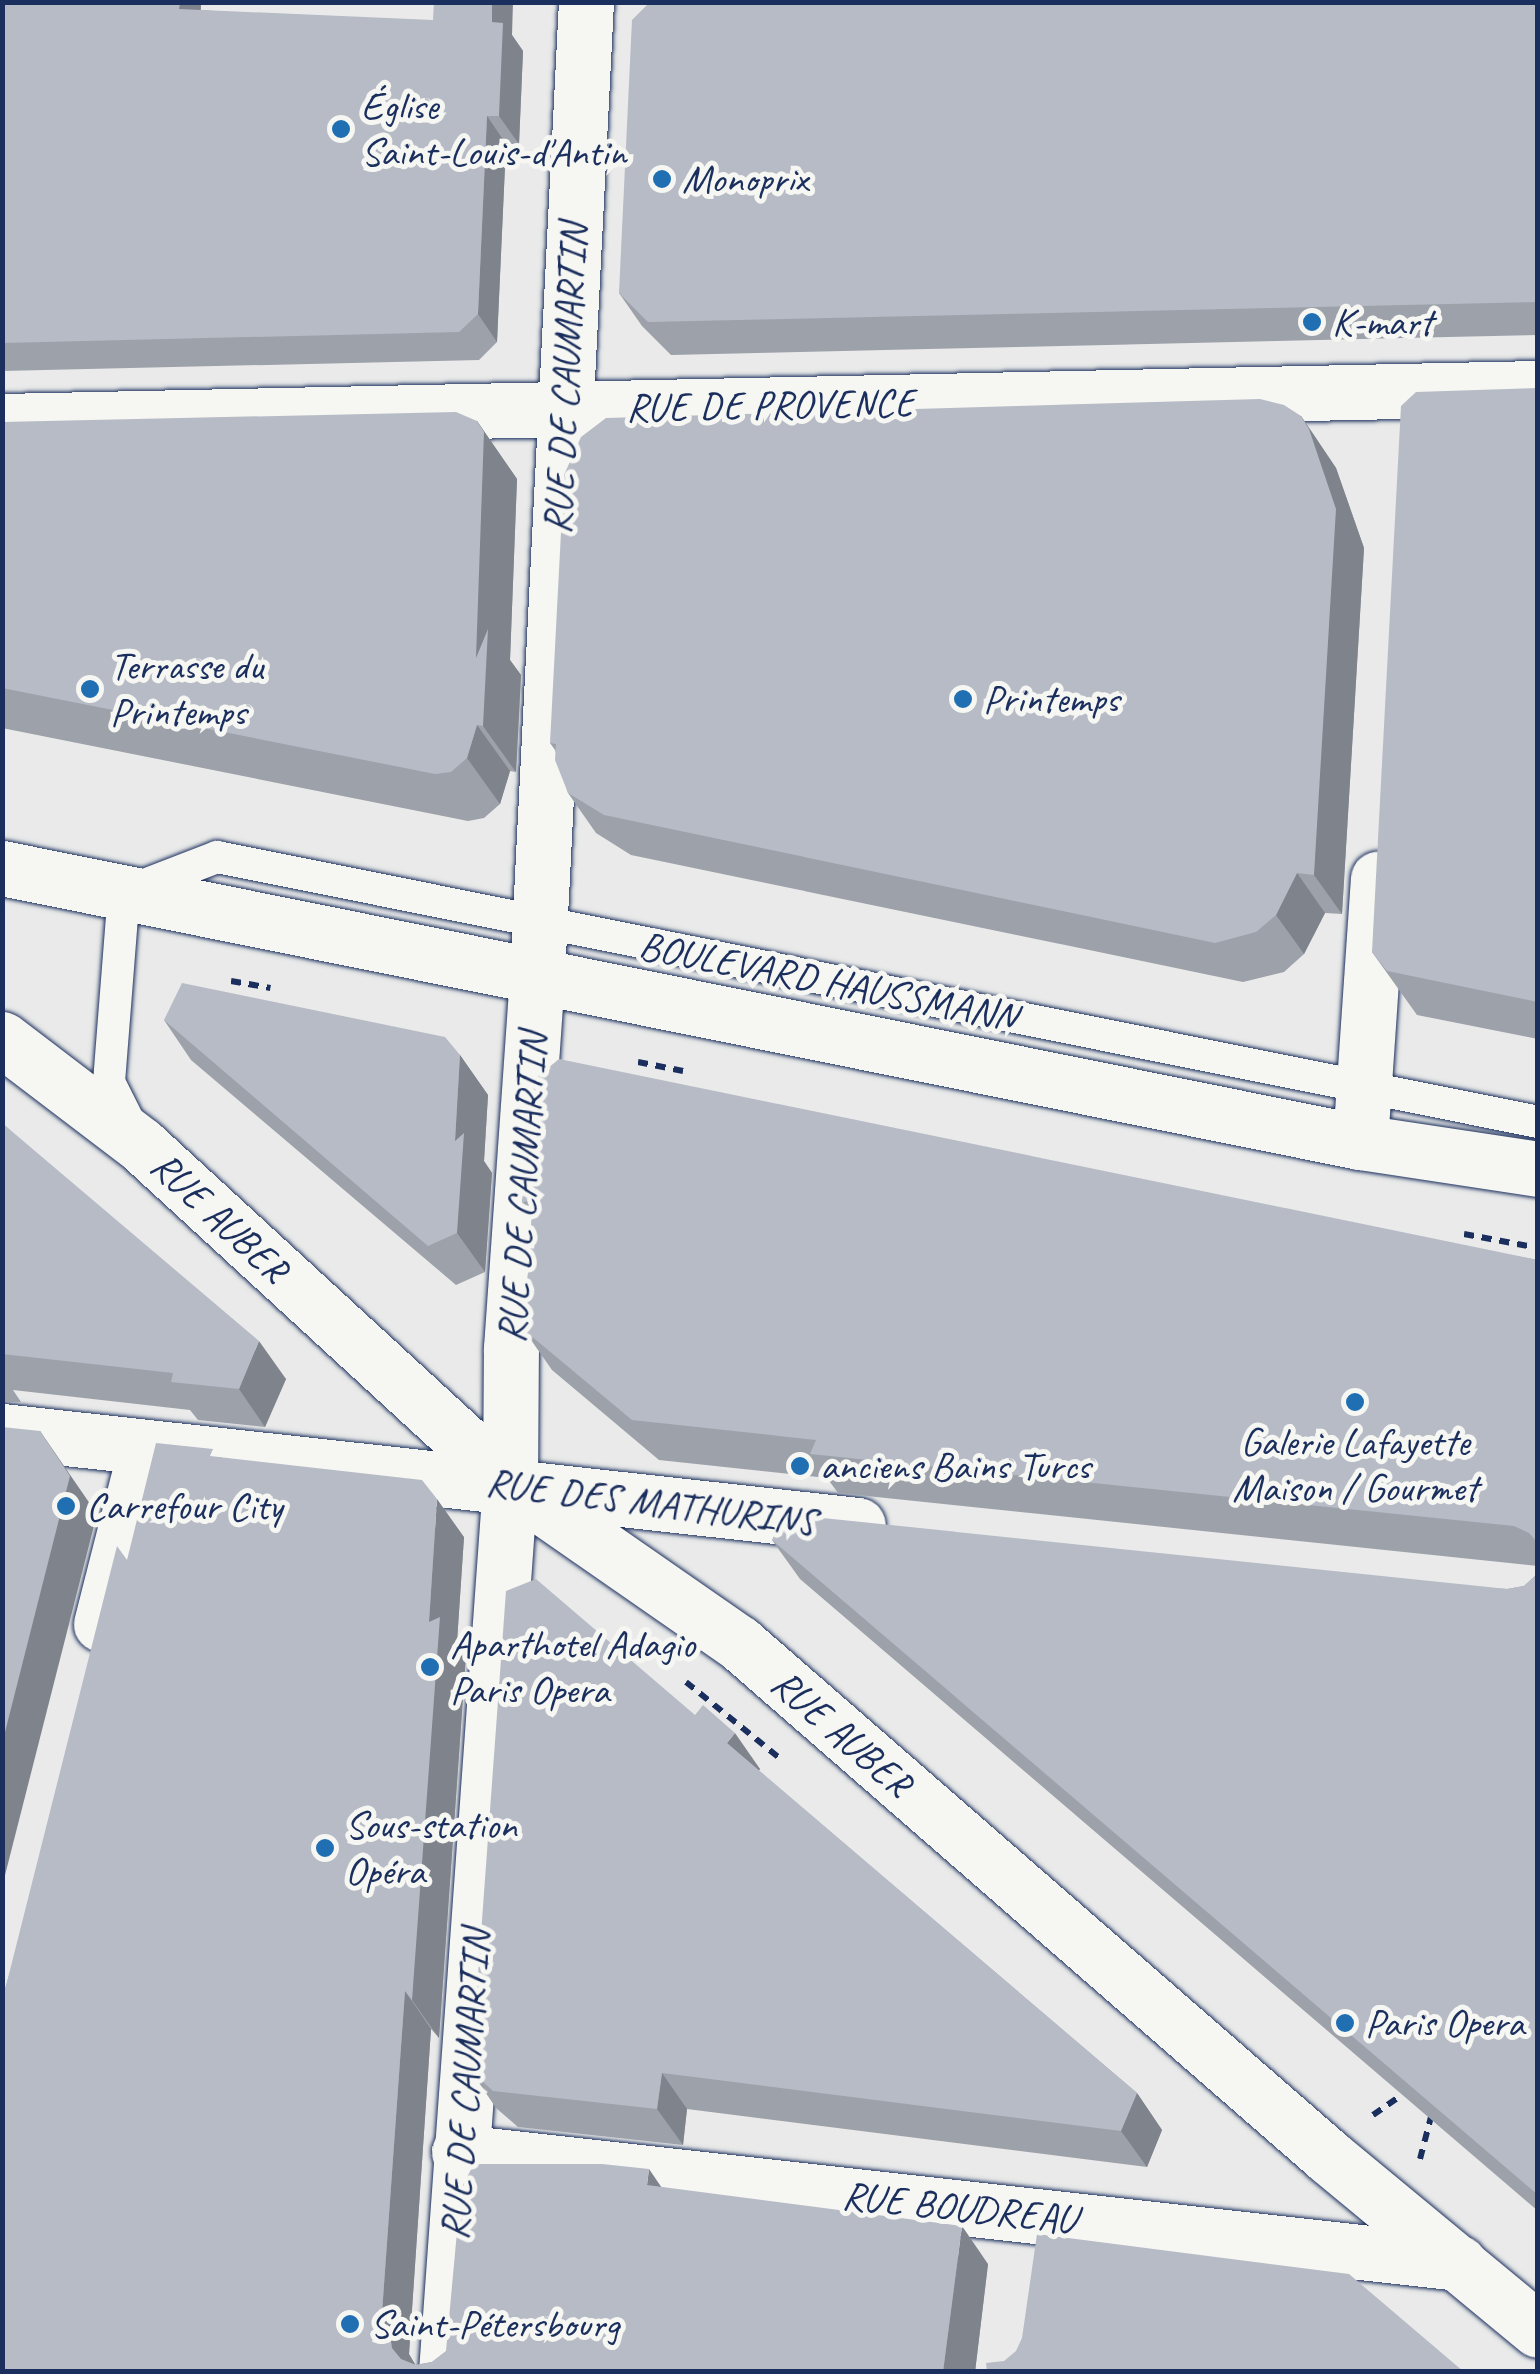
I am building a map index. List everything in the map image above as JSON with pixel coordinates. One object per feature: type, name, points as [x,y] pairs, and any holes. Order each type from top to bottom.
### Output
[{"type":"street","name":"RUE DE CAUMARTIN","points":[[446,2372],[458,2152],[510,1484],[511,1348],[538,949],[586,2]]},
{"type":"street","name":"RUE DE PROVENCE","points":[[2,421],[564,409],[1402,415],[1538,388]]},
{"type":"street","points":[[1362,1116],[1380,829]]},
{"type":"street","name":"BOULEVARD HAUSSMANN","points":[[2,868],[124,892],[538,949],[1362,1116],[1538,1169]]},
{"type":"street","name":"RUE AUBER","points":[[2,1039],[141,1145],[510,1484],[739,1642],[1328,2157],[1538,2330]]},
{"type":"street","name":"RUE DES MATHURINS","points":[[2,1431],[908,1530]]},
{"type":"street","points":[[88,1676],[146,1448]]},
{"type":"street","name":"RUE BOUDREAU","points":[[458,2152],[1037,2239],[1460,2263]]},
{"type":"lane","name":"RUE AUBER","points":[[124,892],[109,1082],[141,1145]]},
{"type":"lane","name":"BOULEVARD HAUSSMANN","points":[[1362,1116],[1538,1122]]},
{"type":"path","points":[[230,981],[270,988]]},
{"type":"path","points":[[638,1062],[684,1071]]},
{"type":"path","points":[[1464,1234],[1528,1246]]},
{"type":"path","points":[[1373,2115],[1402,2095]]},
{"type":"path","points":[[1421,2154],[1434,2104]]},
{"type":"building","points":[[2,2],[180,2],[179,9],[433,20],[434,2],[492,2],[492,22],[503,23],[499,116],[487,116],[478,314],[459,332],[2,343]]},
{"type":"building","points":[[650,2],[1538,2],[1538,302],[648,322],[619,293],[632,20]]},
{"type":"building","points":[[1538,388],[1538,1002],[1387,971],[1372,952],[1401,406],[1416,392]]},
{"type":"building","name":"Printemps","points":[[1260,399],[1284,405],[1301,416],[1336,509],[1314,875],[1297,873],[1276,915],[1256,932],[1215,943],[604,815],[568,793],[555,760],[556,744],[550,743],[564,475],[581,437],[606,418]]},
{"type":"building","points":[[456,412],[477,421],[484,432],[476,658],[488,629],[483,726],[477,725],[467,758],[451,772],[435,774],[2,688],[2,422]]},
{"type":"building","points":[[182,983],[445,1037],[460,1055],[455,1141],[464,1133],[457,1233],[428,1246],[164,1020]]},
{"type":"building","points":[[559,1059],[1538,1260],[1538,1543],[1514,1526],[810,1454],[816,1440],[632,1420],[524,1330],[533,1199],[522,1203],[531,1082]]},
{"type":"building","points":[[2,1123],[259,1341],[239,1389],[171,1382],[173,1373],[2,1354]]},
{"type":"building","points":[[2,1427],[40,1431],[70,1476],[2,1744]]},
{"type":"building","points":[[156,1443],[213,1449],[210,1456],[422,1480],[437,1499],[429,1622],[440,1617],[412,2000],[405,1991],[380,2341],[389,2326],[392,2348],[401,2359],[416,2365],[432,2362],[446,2351],[461,2188],[474,2164],[602,2164],[649,2169],[647,2185],[962,2226],[943,2372],[2,2372],[2,1991],[117,1546],[127,1560]]},
{"type":"building","points":[[784,1514],[1507,1589],[1524,1586],[1538,1571],[1538,2195],[772,1540]]},
{"type":"building","points":[[536,1579],[695,1715],[703,1705],[735,1733],[727,1743],[1137,2093],[1121,2131],[662,2073],[657,2109],[493,2091],[471,2071],[506,1591]]},
{"type":"building","points":[[1037,2234],[1349,2274],[1464,2372],[987,2372],[986,2363],[1004,2361],[1016,2351],[1022,2338]]},
{"type":"place","name":"Église Saint-Louis-d'Antin","points":[[341,129]]},
{"type":"place","name":"Monoprix","points":[[662,179]]},
{"type":"place","name":"K-mart","points":[[1312,322]]},
{"type":"place","name":"Terrasse du Printemps","points":[[90,689]]},
{"type":"place","name":"Printemps","points":[[963,699]]},
{"type":"place","name":"Galerie Lafayette Maison / Gourmet","points":[[1355,1402]]},
{"type":"place","name":"anciens Bains Turcs","points":[[800,1466]]},
{"type":"place","name":"Carrefour City","points":[[66,1506]]},
{"type":"place","name":"Aparthotel Adagio Paris Opera","points":[[430,1667]]},
{"type":"place","name":"Sous-station Opéra","points":[[325,1848]]},
{"type":"place","name":"Paris Opera","points":[[1345,2023]]},
{"type":"place","name":"Saint-Pétersbourg","points":[[350,2324]]}]
